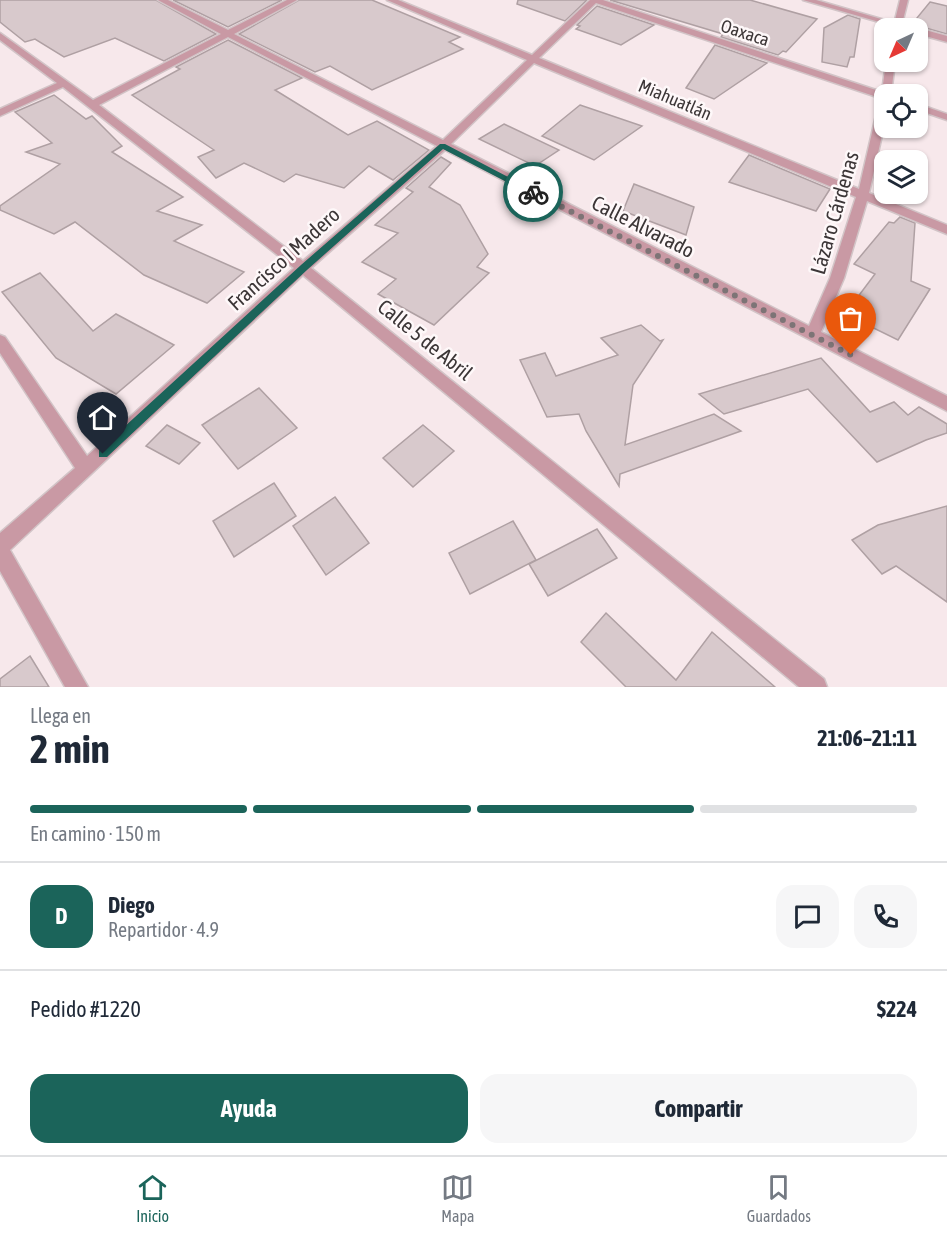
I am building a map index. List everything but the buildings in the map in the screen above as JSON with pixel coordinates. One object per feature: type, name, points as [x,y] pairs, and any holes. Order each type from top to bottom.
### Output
[{"type":"street","name":"Calle Alvarado","points":[[162,0],[947,404]]},
{"type":"street","points":[[93,104],[293,0]]},
{"type":"street","name":"Miahuatlán","points":[[391,0],[947,230]]},
{"type":"street","name":"Francisco I Madero","points":[[0,546],[304,267],[442,146],[594,0]]},
{"type":"street","name":"Oaxaca","points":[[594,0],[874,92]]},
{"type":"street","points":[[807,0],[874,20]]},
{"type":"street","points":[[899,18],[904,0]]},
{"type":"street","points":[[928,34],[947,39]]},
{"type":"street","name":"Calle 5 de Abril","points":[[0,36],[93,104],[304,267],[816,687]]},
{"type":"street","points":[[0,113],[64,83]]},
{"type":"street","points":[[928,110],[947,117]]},
{"type":"street","name":"Lázaro Cárdenas","points":[[812,336],[841,268],[864,197],[876,138]]},
{"type":"street","points":[[0,340],[86,469]]},
{"type":"street","points":[[0,552],[77,687]]},
{"type":"way so far","points":[[533,192],[851,355]]},
{"type":"route","points":[[103,454],[304,267],[442,146],[533,192]]}]
